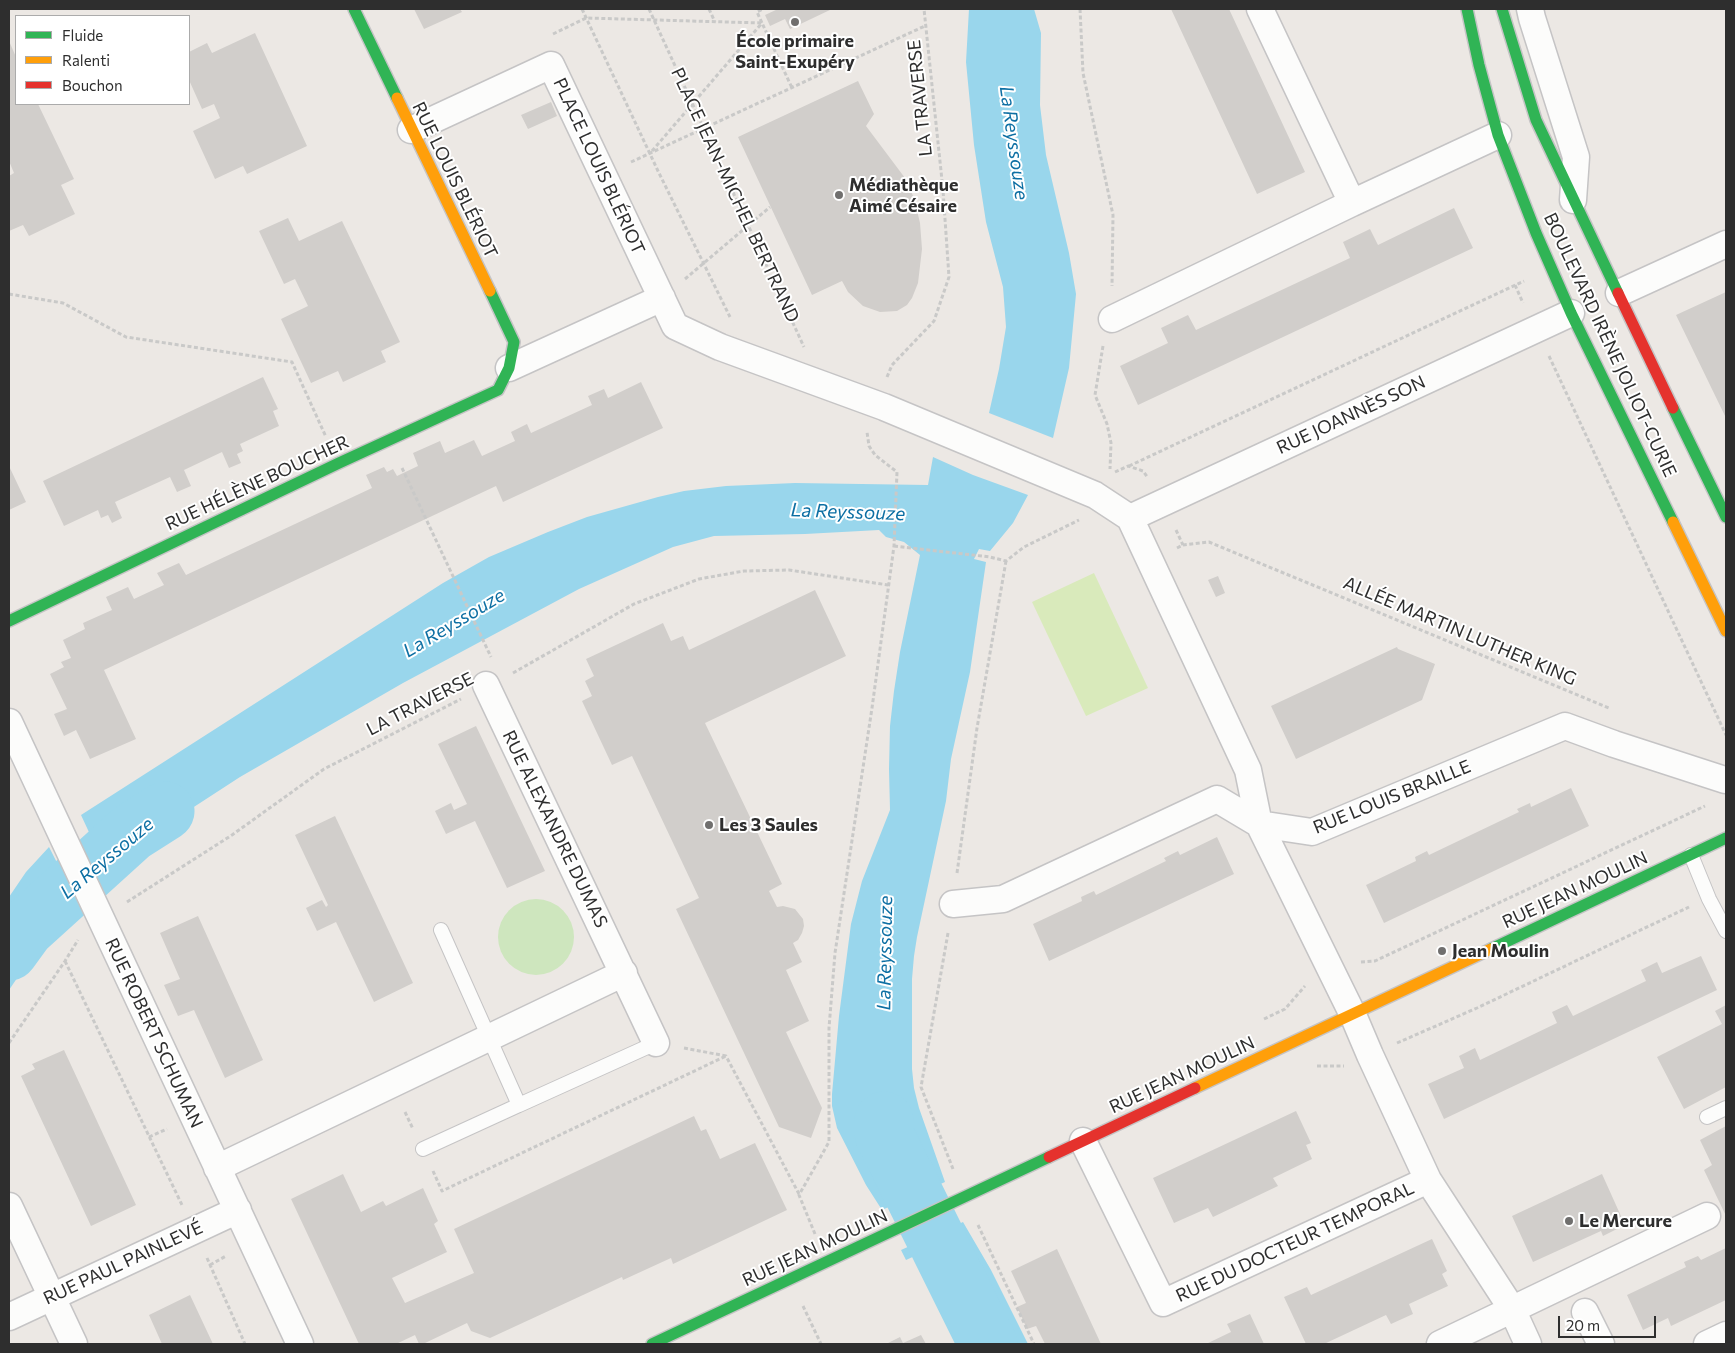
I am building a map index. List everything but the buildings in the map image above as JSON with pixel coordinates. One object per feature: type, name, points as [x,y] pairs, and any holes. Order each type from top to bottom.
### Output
[{"type":"street","name":"RUE LOUIS BLÉRIOT","points":[[354,9],[514,342],[510,368]]},
{"type":"street","name":"BOULEVARD IRÈNE JOLIOT-CURIE","points":[[1467,9],[1479,65],[1498,135],[1571,314],[1726,631]]},
{"type":"street","name":"BOULEVARD IRÈNE JOLIOT-CURIE","points":[[1502,9],[1536,120],[1726,517]]},
{"type":"street","points":[[1530,9],[1576,157],[1573,200]]},
{"type":"street","points":[[1261,10],[1352,202]]},
{"type":"street","name":"PLACE LOUIS BLÉRIOT","points":[[411,130],[550,65],[675,326],[720,347],[819,382]]},
{"type":"street","points":[[1112,319],[1352,202],[1498,135]]},
{"type":"street","points":[[1619,293],[1726,244]]},
{"type":"street","points":[[510,368],[662,298]]},
{"type":"street","name":"RUE JOANNÈS SON","points":[[1130,518],[1571,314]]},
{"type":"street","name":"RUE HÉLÈNE BOUCHER","points":[[9,621],[339,463],[498,390],[510,368]]},
{"type":"street","points":[[819,382],[1097,495],[1130,518],[1248,770],[1259,824],[1353,1015],[1428,1180],[1512,1309],[1528,1344]]},
{"type":"street","name":"RUE ALEXANDRE DUMAS","points":[[486,685],[656,1043]]},
{"type":"street","name":"RUE ROBERT SCHUMAN","points":[[9,722],[300,1344]]},
{"type":"street","name":"RUE LOUIS BRAILLE","points":[[952,904],[1004,899],[1217,799],[1259,824],[1312,832],[1565,726],[1725,780]]},
{"type":"street","name":"RUE JEAN MOULIN","points":[[652,1344],[1726,838]]},
{"type":"street","points":[[217,1168],[624,973]]},
{"type":"street","name":"RUE DU DOCTEUR TEMPORAL","points":[[1083,1141],[1163,1303],[1428,1180]]},
{"type":"street","points":[[9,1206],[74,1344]]},
{"type":"street","name":"RUE PAUL PAINLEVÉ","points":[[9,1317],[238,1210]]},
{"type":"street","points":[[1440,1344],[1707,1216]]},
{"type":"street","points":[[1585,1312],[1600,1344]]},
{"type":"street","points":[[1707,1344],[1726,1335]]},
{"type":"lane","points":[[1691,855],[1726,931]]},
{"type":"lane","points":[[441,930],[519,1105]]},
{"type":"lane","points":[[423,1149],[656,1043]]},
{"type":"lane","points":[[1707,1117],[1726,1108]]},
{"type":"path","points":[[582,9],[727,314],[732,320]]},
{"type":"path","name":"PLACE JEAN-MICHEL BERTRAND","points":[[650,9],[799,333],[819,382]]},
{"type":"path","points":[[709,9],[714,22]]},
{"type":"path","points":[[763,9],[757,12],[792,88]]},
{"type":"path","name":"LA TRAVERSE","points":[[895,545],[897,472],[875,455],[868,446],[866,432],[879,405],[892,366],[934,321],[949,277],[943,190],[924,9]]},
{"type":"path","points":[[1034,1344],[991,1250],[964,1197],[921,1087],[952,904],[977,728],[1006,561],[1097,495],[1111,443],[1107,424],[1095,395],[1101,352],[1112,319],[1113,215],[1083,73],[1080,9]]},
{"type":"path","points":[[547,37],[586,18],[762,23]]},
{"type":"path","points":[[650,153],[762,23]]},
{"type":"path","points":[[603,174],[926,25]]},
{"type":"path","points":[[662,298],[770,206]]},
{"type":"path","points":[[1128,466],[1552,268]]},
{"type":"path","points":[[1515,285],[1726,735]]},
{"type":"path","points":[[9,294],[63,303],[126,338],[292,362],[320,426],[339,463]]},
{"type":"path","points":[[389,440],[492,659]]},
{"type":"path","name":"ALLÉE MARTIN LUTHER KING","points":[[1183,545],[1209,542],[1612,709]]},
{"type":"path","points":[[799,1195],[829,1142],[829,1028],[835,954],[895,545],[990,557],[1006,561]]},
{"type":"path","name":"LA TRAVERSE","points":[[9,1043],[65,962],[85,928],[232,835],[324,770],[486,685],[521,669],[634,604],[699,579],[744,571],[789,570],[888,585]]},
{"type":"path","points":[[1331,972],[1348,964],[1375,960],[1708,805]]},
{"type":"path","points":[[65,962],[194,1230],[245,1344]]},
{"type":"path","points":[[656,1043],[726,1056]]},
{"type":"path","points":[[726,1056],[799,1195],[827,1262]]},
{"type":"path","points":[[392,1084],[442,1191],[726,1056]]},
{"type":"path","points":[[790,1279],[821,1344]]},
{"type":"green space","points":[[1094,573],[1148,688],[1086,716],[1032,602]]},
{"type":"green space","points":[[529,899],[543,899],[557,905],[568,916],[574,930],[571,952],[563,964],[543,975],[529,975],[515,969],[504,958],[498,944],[498,930],[504,916],[515,905]]},
{"type":"water","points":[[969,9],[1034,9],[1041,33],[1040,105],[1046,155],[1069,253],[1076,294],[1069,368],[1053,438],[989,413],[1006,327],[1003,287],[986,222],[974,145],[966,62]]},
{"type":"water","points":[[933,457],[973,475],[1028,495],[1013,523],[990,551],[979,549],[974,559],[986,562],[970,672],[951,759],[946,801],[914,956],[912,979],[912,1069],[914,1088],[919,1108],[945,1182],[882,1210],[866,1185],[837,1128],[832,1106],[832,1094],[839,1016],[851,924],[862,881],[890,810],[890,726],[894,691],[920,555],[904,542],[886,537],[879,530],[714,536],[673,547],[579,589],[403,683],[240,777],[160,829],[107,871],[81,815],[443,583],[489,557],[548,532],[587,517],[684,491],[726,486],[795,483],[928,485]]},
{"type":"water","points":[[49,847],[77,902],[58,918],[9,990],[9,897],[26,872]]},
{"type":"water","points":[[963,1222],[991,1270],[1028,1344],[963,1344],[917,1255],[906,1260],[901,1250]]},
{"type":"waterway","name":"La Reyssouze","points":[[9,951],[25,929],[132,832],[165,811]]},
{"type":"waterway","name":"La Reyssouze","points":[[884,1121],[884,1134],[988,1344]]},
{"type":"traffic: fast","points":[[354,9],[397,98]]},
{"type":"traffic: fast","points":[[1467,9],[1479,65],[1498,135],[1536,233],[1571,313],[1673,522]]},
{"type":"traffic: fast","points":[[1502,9],[1536,120],[1618,293]]},
{"type":"traffic: fast","points":[[9,621],[339,463],[498,390],[509,368],[514,342],[490,291]]},
{"type":"traffic: fast","points":[[1673,408],[1726,517]]},
{"type":"traffic: fast","points":[[1491,949],[1726,838]]},
{"type":"traffic: fast","points":[[652,1344],[1049,1157]]},
{"type":"traffic: slow","points":[[397,98],[490,291]]},
{"type":"traffic: slow","points":[[1673,522],[1726,631]]},
{"type":"traffic: slow","points":[[1195,1088],[1491,949]]},
{"type":"traffic: jam","points":[[1618,293],[1673,408]]},
{"type":"traffic: jam","points":[[1049,1157],[1195,1088]]},
{"type":"place","name":"École primaire Saint-Exupéry","points":[[795,22]]},
{"type":"place","name":"Médiathèque Aimé Césaire","points":[[839,195]]},
{"type":"place","name":"Les 3 Saules","points":[[709,825]]},
{"type":"place","name":"Jean Moulin","points":[[1442,951]]},
{"type":"place","name":"Le Mercure","points":[[1569,1221]]}]
